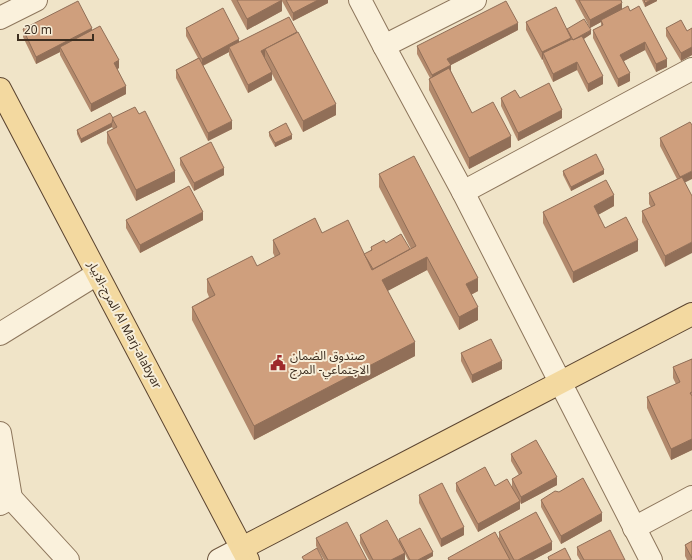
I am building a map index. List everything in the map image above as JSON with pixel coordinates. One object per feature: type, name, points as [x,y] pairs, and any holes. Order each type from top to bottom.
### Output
[{"type":"main road","name":"المرج-الابيار Al Marj-alabyar","points":[[0,89],[245,554]]},
{"type":"main road","points":[[245,554],[692,314]]},
{"type":"street","points":[[0,18],[36,0]]},
{"type":"street","points":[[360,0],[463,192],[651,560]]},
{"type":"street","points":[[384,46],[475,0]]},
{"type":"street","points":[[463,192],[692,69]]},
{"type":"street","points":[[0,334],[97,274]]},
{"type":"street","points":[[0,433],[6,501],[68,560]]},
{"type":"street","points":[[634,528],[692,497]]},
{"type":"street","points":[[219,560],[245,554]]},
{"type":"building","points":[[237,0],[282,0],[247,19]]},
{"type":"building","points":[[286,0],[318,0],[293,13]]},
{"type":"building","points":[[579,0],[621,0],[622,3],[590,20]]},
{"type":"building","points":[[644,0],[651,0],[645,3]]},
{"type":"building","points":[[78,1],[92,28],[36,57],[23,29]]},
{"type":"building","points":[[506,1],[518,23],[447,59],[451,65],[432,75],[417,46]]},
{"type":"building","points":[[628,6],[630,11],[639,6],[667,59],[656,64],[645,42],[620,55],[630,73],[618,79],[593,30],[603,25],[601,20]]},
{"type":"building","points":[[556,7],[571,38],[542,52],[526,22]]},
{"type":"building","points":[[223,8],[239,39],[202,59],[186,28]]},
{"type":"building","points":[[289,17],[297,32],[261,51],[272,72],[248,85],[229,47]]},
{"type":"building","points":[[584,19],[591,30],[573,40],[567,29]]},
{"type":"building","points":[[681,20],[687,31],[692,28],[692,47],[681,53],[666,28]]},
{"type":"building","points":[[100,26],[119,60],[114,63],[126,86],[91,104],[60,47]]},
{"type":"building","points":[[298,32],[336,104],[303,121],[265,49]]},
{"type":"building","points":[[582,36],[603,76],[588,84],[577,62],[553,74],[543,53],[572,39],[573,40]]},
{"type":"building","points":[[199,58],[232,121],[208,133],[176,70]]},
{"type":"building","points":[[449,68],[472,113],[493,102],[511,136],[469,158],[429,79]]},
{"type":"building","points":[[549,83],[562,110],[518,133],[501,98],[515,90],[520,98]]},
{"type":"building","points":[[135,107],[139,114],[145,111],[175,171],[136,190],[107,132],[117,127],[112,118]]},
{"type":"building","points":[[110,113],[113,118],[112,123],[81,139],[77,130]]},
{"type":"building","points":[[690,122],[692,125],[692,171],[680,177],[660,138]]},
{"type":"building","points":[[286,123],[292,135],[275,143],[269,132]]},
{"type":"building","points":[[211,142],[224,168],[194,183],[180,158]]},
{"type":"building","points":[[596,154],[604,170],[571,187],[563,171]]},
{"type":"building","points":[[414,156],[478,278],[466,284],[478,307],[459,317],[427,257],[382,280],[415,342],[254,426],[192,307],[215,295],[207,279],[252,256],[257,266],[280,254],[273,240],[315,218],[322,233],[348,220],[372,270],[416,246],[379,174]]},
{"type":"building","points":[[682,177],[692,196],[692,242],[665,256],[642,211],[655,205],[649,193]]},
{"type":"building","points":[[606,180],[614,195],[594,206],[605,228],[626,217],[638,240],[573,272],[543,212]]},
{"type":"building","points":[[189,186],[203,212],[140,245],[126,220]]},
{"type":"building","points":[[401,234],[410,249],[373,269],[364,254],[372,250],[371,247],[384,240],[386,243]]},
{"type":"building","points":[[491,339],[502,361],[472,375],[461,353]]},
{"type":"building","points":[[692,359],[692,392],[690,393],[692,396],[692,439],[671,449],[647,397],[680,382],[673,367]]},
{"type":"building","points":[[536,440],[557,477],[521,497],[512,479],[522,473],[511,454]]},
{"type":"building","points":[[485,467],[495,486],[507,479],[520,501],[478,524],[456,483]]},
{"type":"building","points":[[583,478],[602,513],[561,536],[541,500],[555,491],[559,492]]},
{"type":"building","points":[[442,483],[464,527],[441,539],[419,495]]},
{"type":"building","points":[[536,512],[552,542],[518,560],[514,560],[499,532]]},
{"type":"building","points":[[387,520],[405,553],[391,560],[373,560],[360,535]]},
{"type":"building","points":[[347,522],[367,560],[328,560],[316,538]]},
{"type":"building","points":[[420,528],[433,552],[418,560],[410,560],[399,539]]},
{"type":"building","points":[[610,530],[625,560],[584,560],[577,547]]},
{"type":"building","points":[[495,532],[510,560],[449,560],[448,558]]},
{"type":"building","points":[[692,541],[692,558],[685,545]]},
{"type":"building","points":[[317,548],[323,560],[304,560],[302,557]]},
{"type":"building","points":[[565,548],[571,560],[549,560],[548,557]]},
{"type":"place","name":"صندوق الضمان الاجتماعي- المرج","points":[[278,363]]}]
